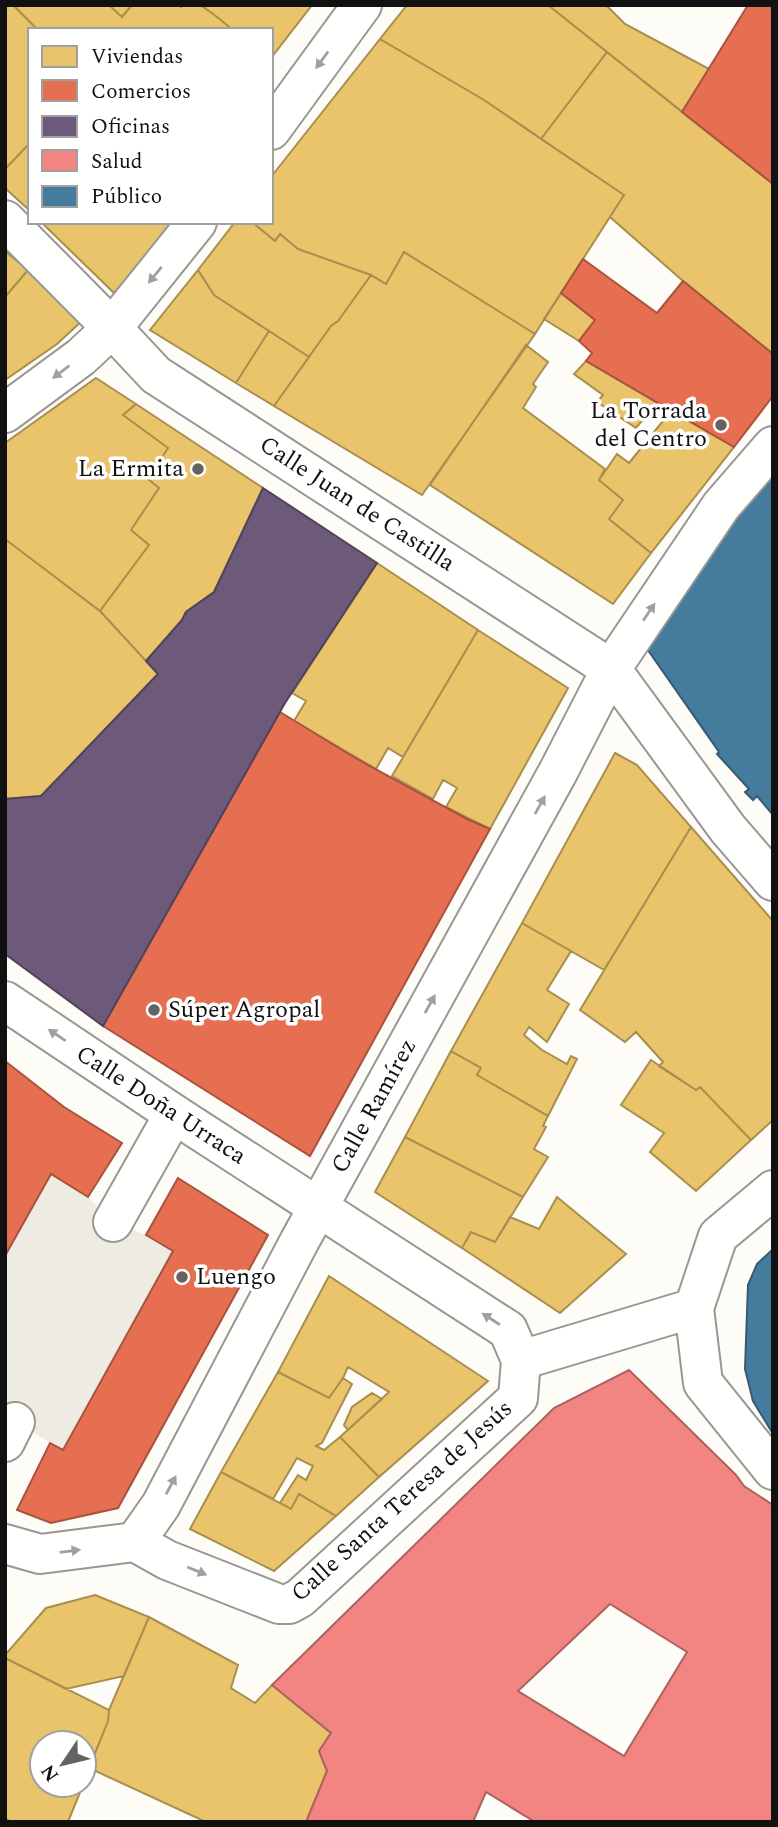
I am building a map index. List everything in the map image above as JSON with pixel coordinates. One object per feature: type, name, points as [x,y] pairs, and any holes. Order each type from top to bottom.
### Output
[{"type":"street","points":[[273,127],[362,5]]},
{"type":"street","name":"Calle Juan de Castilla","points":[[5,220],[156,375],[611,669]]},
{"type":"street","points":[[5,414],[81,357],[113,328],[195,224]]},
{"type":"street","name":"Calle Ramírez","points":[[135,1542],[161,1505],[318,1208],[558,772],[611,669],[721,506],[773,446]]},
{"type":"street","points":[[611,669],[728,829],[773,881]]},
{"type":"street","name":"Calle Doña Urraca","points":[[5,1001],[318,1208]]},
{"type":"street","points":[[113,1222],[174,1114]]},
{"type":"street","points":[[773,1190],[718,1236],[694,1308],[703,1383],[773,1470]]},
{"type":"street","points":[[318,1208],[508,1330],[521,1360],[694,1308]]},
{"type":"street","name":"Calle Santa Teresa de Jesús","points":[[135,1542],[167,1560],[279,1604],[289,1604],[300,1598],[518,1398],[521,1360]]},
{"type":"street","points":[[5,1544],[40,1554],[135,1542]]},
{"type":"shaded area","points":[[51,1174],[88,1197],[113,1222],[146,1235],[173,1251],[63,1450],[15,1422],[5,1420],[5,1256]]},
{"type":"building: Viviendas","points":[[5,5],[13,5],[36,28],[28,28],[28,145],[5,169]]},
{"type":"building: Viviendas","points":[[13,5],[109,5],[122,17],[132,5],[200,5],[231,28],[36,28]]},
{"type":"building: Viviendas","points":[[109,5],[132,5],[122,17]]},
{"type":"building: Viviendas","points":[[200,5],[312,5],[273,55],[273,28],[231,28]]},
{"type":"building: Viviendas","points":[[407,5],[548,5],[607,52],[541,139],[484,100],[380,39]]},
{"type":"building: Viviendas","points":[[548,5],[606,5],[625,24],[709,69],[682,112]]},
{"type":"building: Viviendas","points":[[380,39],[484,100],[624,195],[535,334],[404,252],[386,284],[371,275],[298,249],[280,234],[275,241],[254,224],[273,224],[273,174]]},
{"type":"building: Viviendas","points":[[607,52],[773,184],[773,354],[610,217],[624,195],[541,139]]},
{"type":"building: Viviendas","points":[[28,145],[28,209],[5,188],[5,169]]},
{"type":"building: Viviendas","points":[[43,224],[176,224],[114,293]]},
{"type":"building: Viviendas","points":[[233,224],[254,224],[275,241],[280,234],[298,249],[371,275],[309,357],[214,295],[198,270]]},
{"type":"building: Viviendas","points":[[5,251],[28,270],[5,297]]},
{"type":"building: Viviendas","points":[[404,252],[535,334],[422,495],[274,406],[371,275],[386,284]]},
{"type":"building: Viviendas","points":[[28,270],[84,319],[57,344],[5,380],[5,297]]},
{"type":"building: Viviendas","points":[[198,270],[214,295],[269,331],[236,383],[150,330]]},
{"type":"building: Viviendas","points":[[561,293],[595,320],[579,341],[544,319]]},
{"type":"building: Viviendas","points":[[269,331],[309,357],[274,406],[236,383]]},
{"type":"building: Viviendas","points":[[526,345],[548,362],[533,384],[536,387],[523,408],[605,469],[599,480],[623,500],[609,519],[651,553],[613,604],[430,485]]},
{"type":"building: Viviendas","points":[[586,361],[657,403],[636,428],[597,402],[603,395],[574,374]]},
{"type":"building: Viviendas","points":[[96,378],[136,404],[123,415],[168,448],[148,479],[159,488],[131,530],[149,545],[100,611],[5,539],[5,443]]},
{"type":"building: Viviendas","points":[[136,404],[263,488],[214,592],[186,612],[146,661],[100,611],[149,545],[131,530],[159,488],[148,479],[168,448],[123,415]]},
{"type":"building: Viviendas","points":[[671,411],[734,447],[651,553],[609,519],[623,500],[599,480],[617,454],[629,463]]},
{"type":"building: Viviendas","points":[[5,539],[100,611],[158,674],[41,796],[5,799]]},
{"type":"building: Viviendas","points":[[377,563],[478,630],[403,757],[388,748],[376,769],[294,721],[306,701],[292,693]]},
{"type":"building: Viviendas","points":[[478,630],[568,688],[490,829],[446,807],[457,788],[443,780],[433,799],[392,776]]},
{"type":"building: Viviendas","points":[[615,753],[637,765],[691,827],[604,970],[522,923]]},
{"type":"building: Viviendas","points":[[691,827],[773,921],[773,1120],[751,1140],[700,1087],[696,1090],[659,1066],[663,1062],[636,1032],[625,1042],[580,1010]]},
{"type":"building: Viviendas","points":[[522,923],[571,951],[547,990],[569,1004],[547,1042],[529,1027],[524,1035],[542,1050],[567,1064],[571,1056],[577,1059],[548,1116],[477,1075],[481,1068],[451,1051]]},
{"type":"building: Viviendas","points":[[451,1051],[481,1068],[477,1075],[548,1116],[543,1126],[546,1127],[534,1149],[548,1157],[523,1197],[405,1137]]},
{"type":"building: Viviendas","points":[[651,1060],[696,1090],[700,1087],[751,1140],[696,1191],[650,1152],[664,1133],[621,1105]]},
{"type":"building: Viviendas","points":[[405,1137],[523,1197],[495,1242],[471,1232],[462,1248],[375,1192]]},
{"type":"building: Viviendas","points":[[557,1197],[626,1254],[560,1313],[462,1248],[471,1232],[495,1242],[510,1217],[539,1229]]},
{"type":"building: Viviendas","points":[[329,1276],[488,1381],[379,1477],[340,1437],[389,1392],[348,1367],[329,1398],[278,1372]]},
{"type":"building: Viviendas","points":[[278,1372],[329,1398],[343,1378],[352,1384],[322,1443],[316,1446],[324,1450],[340,1437],[379,1477],[336,1516],[299,1494],[291,1509],[280,1503],[298,1475],[306,1480],[313,1466],[297,1458],[273,1499],[221,1472]]},
{"type":"building: Viviendas","points":[[372,1393],[382,1399],[348,1430],[344,1425],[352,1407]]},
{"type":"building: Viviendas","points":[[221,1472],[291,1509],[299,1494],[336,1516],[274,1571],[190,1529]]},
{"type":"building: Viviendas","points":[[95,1595],[149,1617],[124,1676],[66,1689],[5,1658],[46,1608]]},
{"type":"building: Viviendas","points":[[149,1617],[238,1665],[231,1688],[255,1703],[272,1685],[331,1733],[319,1751],[327,1771],[306,1822],[206,1822],[98,1772],[98,1746],[108,1721],[109,1710]]},
{"type":"building: Viviendas","points":[[5,1658],[109,1710],[108,1721],[98,1746],[98,1729],[28,1729],[28,1799],[77,1799],[68,1822],[13,1822],[5,1819]]},
{"type":"building: Comercios","points":[[748,5],[773,5],[773,184],[682,112]]},
{"type":"building: Comercios","points":[[583,259],[657,313],[683,281],[773,354],[773,396],[734,447],[586,361],[592,353],[579,341],[595,320],[561,293]]},
{"type":"building: Comercios","points":[[280,712],[357,759],[490,829],[310,1156],[103,1026]]},
{"type":"building: Comercios","points":[[5,1061],[64,1107],[122,1143],[88,1197],[51,1174],[5,1256]]},
{"type":"building: Comercios","points":[[178,1178],[268,1235],[118,1508],[51,1523],[17,1510],[50,1443],[63,1450],[173,1251],[146,1235]]},
{"type":"building: Oficinas","points":[[263,488],[377,563],[285,703],[103,1026],[5,954],[5,799],[41,796],[158,674],[146,661],[186,612],[214,592]]},
{"type":"building: Salud","points":[[629,1370],[744,1486],[773,1505],[773,1822],[535,1822],[486,1792],[473,1822],[306,1822],[327,1771],[319,1751],[331,1733],[272,1685],[554,1408]],"holes":[[[610,1604],[687,1652],[624,1756],[518,1691]]]},
{"type":"building: Público","points":[[773,468],[773,815],[757,796],[753,800],[745,792],[749,789],[717,754],[719,752],[643,643]]},
{"type":"building: Público","points":[[773,1249],[773,1434],[753,1401],[745,1369],[748,1285],[757,1264]]},
{"type":"place","name":"La Torrada del Centro","points":[[721,425]]},
{"type":"place","name":"La Ermita","points":[[198,469]]},
{"type":"place","name":"Súper Agropal","points":[[154,1010]]},
{"type":"place","name":"Luengo","points":[[182,1277]]}]
